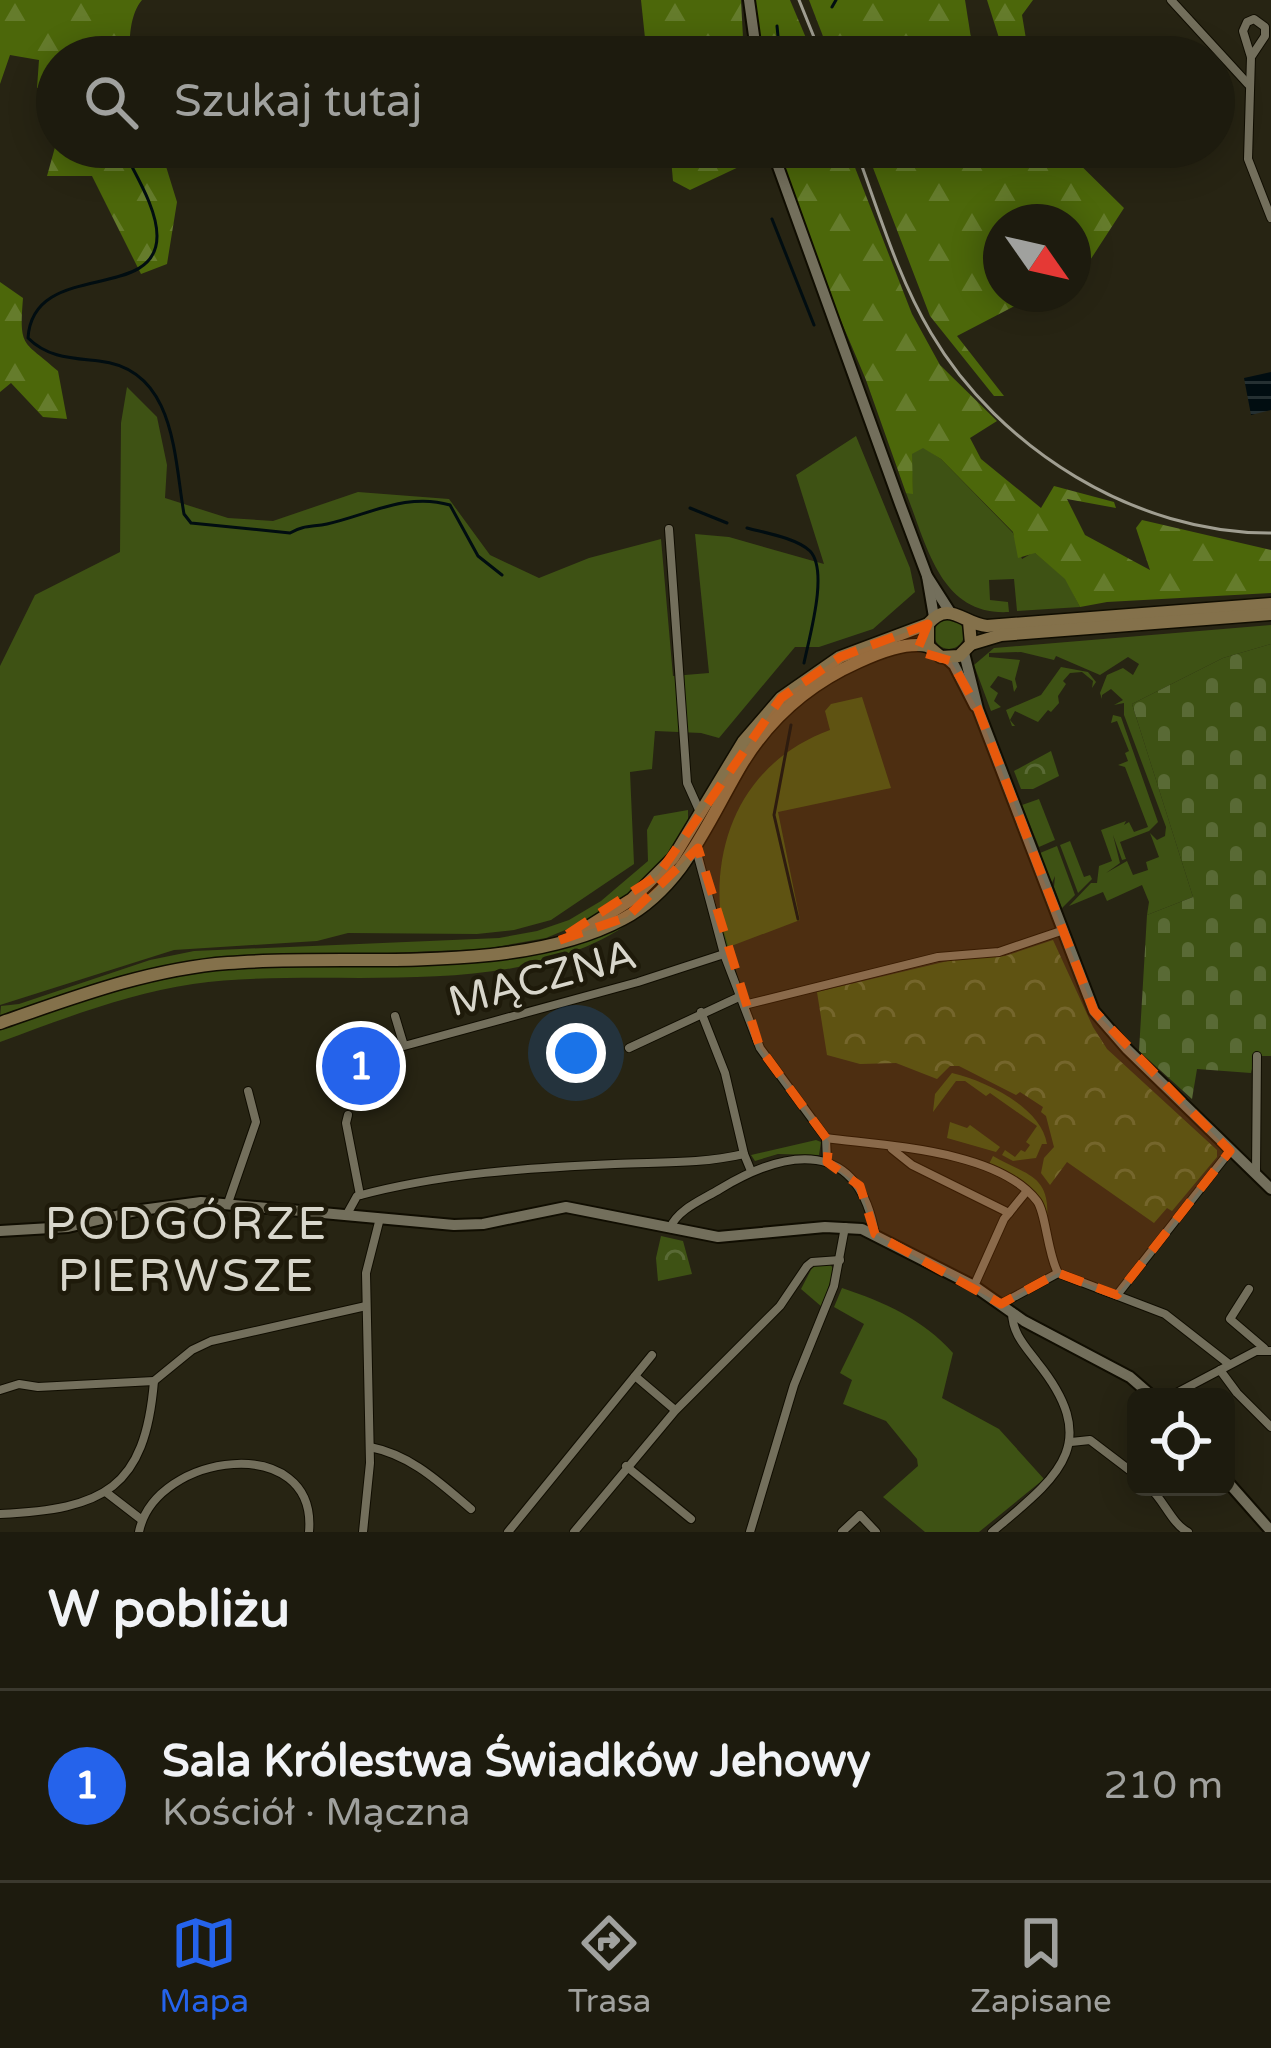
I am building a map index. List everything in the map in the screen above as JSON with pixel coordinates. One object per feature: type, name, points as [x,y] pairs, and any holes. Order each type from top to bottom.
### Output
[{"type":"main road","points":[[557,941],[614,912],[647,886],[679,851],[743,742],[781,698],[840,657],[950,611],[989,626],[1271,604]]},
{"type":"main road","points":[[0,1023],[143,976],[206,965],[460,956],[530,949],[557,941],[627,917],[665,885],[695,848],[752,748],[800,697],[865,659],[902,647],[928,646],[946,658],[1000,635],[1271,614]]},
{"type":"main road","points":[[928,646],[931,621]]},
{"type":"main road","points":[[968,648],[969,622]]},
{"type":"street","points":[[748,0],[754,36]]},
{"type":"street","points":[[1171,0],[1204,36]]},
{"type":"street","points":[[1251,57],[1248,159],[1271,218]]},
{"type":"street","points":[[1235,70],[1249,85]]},
{"type":"street","points":[[780,168],[927,576],[950,611]]},
{"type":"street","points":[[669,529],[688,790],[701,814]]},
{"type":"street","points":[[927,576],[931,621]]},
{"type":"street","points":[[968,648],[978,709],[1084,993],[1104,1026],[1271,1189]]},
{"type":"street","points":[[946,658],[978,709]]},
{"type":"street","points":[[695,848],[724,954],[760,1048],[826,1138],[827,1162]]},
{"type":"street","points":[[629,1048],[701,1012],[742,1000],[938,958],[999,952],[1061,931]]},
{"type":"street","name":"MĄCZNA","points":[[395,1016],[404,1046],[724,954]]},
{"type":"street","points":[[701,1012],[725,1073],[751,1171]]},
{"type":"street","points":[[1256,1174],[1257,1056]]},
{"type":"street","points":[[229,1203],[256,1122],[248,1090]]},
{"type":"street","points":[[348,1115],[360,1196]]},
{"type":"street","points":[[826,1138],[927,1149],[975,1163],[1026,1192],[1041,1208],[1045,1238],[1058,1273],[1166,1314],[1224,1366],[1237,1393],[1271,1427]]},
{"type":"street","points":[[892,1147],[912,1165],[1009,1213]]},
{"type":"street","points":[[1117,1295],[1230,1151]]},
{"type":"street","points":[[347,1214],[360,1196],[452,1175],[624,1163],[705,1163],[745,1154]]},
{"type":"street","points":[[653,1224],[751,1171],[783,1161],[827,1162],[856,1179],[875,1234]]},
{"type":"street","points":[[974,1286],[1009,1213],[1026,1192]]},
{"type":"street","points":[[0,1232],[68,1227],[176,1204],[229,1203],[483,1224],[566,1207],[740,1237],[845,1227],[875,1234],[974,1286],[1143,1388]]},
{"type":"street","points":[[670,1228],[677,1215]]},
{"type":"street","points":[[363,1532],[370,1447],[366,1273],[380,1218]]},
{"type":"street","points":[[750,1532],[794,1384],[834,1286],[845,1227]]},
{"type":"street","points":[[574,1532],[675,1411],[780,1306],[812,1262],[840,1260]]},
{"type":"street","points":[[1007,1308],[1058,1273]]},
{"type":"street","points":[[1249,1289],[1230,1319],[1268,1350]]},
{"type":"street","points":[[0,1390],[19,1384],[154,1381],[211,1341],[366,1306]]},
{"type":"street","points":[[996,1530],[1058,1472],[1071,1442],[1055,1388],[1016,1334],[1007,1308]]},
{"type":"street","points":[[1185,1388],[1224,1366],[1268,1350]]},
{"type":"street","points":[[508,1532],[652,1355]]},
{"type":"street","points":[[635,1376],[675,1411]]},
{"type":"street","points":[[0,1514],[107,1493],[127,1475],[142,1450],[154,1381]]},
{"type":"street","points":[[1071,1442],[1090,1440],[1127,1468]]},
{"type":"street","points":[[370,1447],[396,1452],[471,1509]]},
{"type":"street","points":[[139,1532],[142,1520],[191,1474],[241,1462],[292,1482],[305,1500],[309,1532]]},
{"type":"street","points":[[626,1466],[691,1519]]},
{"type":"street","points":[[1235,1490],[1271,1531]]},
{"type":"street","points":[[107,1493],[142,1520]]},
{"type":"street","points":[[1158,1496],[1179,1528],[1188,1532]]},
{"type":"street","points":[[842,1532],[860,1515],[876,1532]]},
{"type":"highlighted area","points":[[928,624],[917,651],[951,661],[978,709],[1094,1011],[1230,1151],[1117,1295],[1058,1273],[1001,1304],[875,1234],[860,1186],[827,1162],[829,1142],[760,1048],[698,848],[627,917],[557,941],[658,875],[781,698],[840,657]]},
{"type":"green space","points":[[0,0],[142,0],[130,36],[36,36],[36,59],[10,55],[0,84]]},
{"type":"green space","points":[[641,0],[741,0],[743,36],[645,36]]},
{"type":"green space","points":[[753,0],[790,0],[805,36],[759,36]]},
{"type":"green space","points":[[809,0],[965,0],[971,36],[823,36]]},
{"type":"green space","points":[[987,0],[1033,0],[1022,15],[1026,36],[998,36]]},
{"type":"green space","points":[[49,168],[166,168],[177,202],[167,264],[141,274],[92,176],[47,176]]},
{"type":"green space","points":[[672,168],[737,168],[690,190],[673,181]]},
{"type":"green space","points":[[783,168],[855,168],[912,314],[940,365],[997,421],[970,438],[981,459],[1041,508],[1054,486],[1114,502],[1116,508],[1067,499],[1085,535],[1150,570],[1136,528],[1142,520],[1271,550],[1271,593],[1080,607],[1065,579],[1035,553],[1018,558],[1013,532],[941,459],[923,448],[912,454],[913,494],[906,493],[866,380],[808,243]]},
{"type":"green space","points":[[873,168],[1083,168],[1124,208],[1091,259],[1091,204],[983,204],[983,312],[1003,312],[957,336],[1004,396],[994,396],[930,316]]},
{"type":"green space","points":[[0,282],[23,298],[23,335],[30,348],[58,371],[67,419],[43,417],[11,383],[0,392]]},
{"type":"green space","points":[[127,387],[157,417],[167,465],[165,498],[228,518],[273,521],[358,492],[449,499],[490,555],[539,578],[589,558],[661,539],[673,676],[709,673],[695,534],[729,537],[824,564],[796,475],[856,436],[910,568],[915,592],[873,629],[819,647],[795,647],[719,738],[655,731],[652,769],[630,772],[634,864],[551,920],[477,934],[348,933],[317,941],[174,950],[0,1005],[0,666],[35,595],[120,552],[121,423]]},
{"type":"green space","points":[[923,447],[941,459],[1013,533],[1022,559],[1034,552],[1066,579],[1080,607],[1017,611],[1014,579],[989,580],[990,600],[1008,602],[1009,612],[986,610],[952,590],[939,574],[906,493],[913,493],[911,454]]},
{"type":"green space","points":[[949,619],[960,623],[964,634],[960,645],[949,649],[938,645],[934,634],[938,623]]},
{"type":"green space","points":[[1271,625],[1271,644],[1223,658],[1132,704],[1193,897],[1147,915],[1149,902],[1142,885],[1107,901],[1103,892],[1069,906],[1091,883],[1097,883],[1099,866],[1112,861],[1101,830],[1126,821],[1124,825],[1129,822],[1134,832],[1148,827],[1125,767],[1118,765],[1128,761],[1125,753],[1129,751],[1117,721],[1111,723],[1113,715],[1121,717],[1158,822],[1149,831],[1120,842],[1126,859],[1122,860],[1113,835],[1120,863],[1106,873],[1127,861],[1133,875],[1148,870],[1146,862],[1159,857],[1150,833],[1157,840],[1165,836],[1166,827],[1124,715],[1124,703],[1114,705],[1123,700],[1111,689],[1102,699],[1100,693],[1107,675],[1123,668],[1133,675],[1139,664],[1128,657],[1100,675],[1056,656],[1054,660],[1021,652],[989,653],[989,657],[1020,660],[1014,692],[1012,681],[998,676],[990,687],[998,693],[994,701],[1001,707],[991,711],[974,665],[994,648]]},
{"type":"green space","points":[[1271,644],[1271,1056],[1255,1056],[1251,1073],[1197,1069],[1192,1099],[1139,1051],[1147,915],[1193,897],[1132,704],[1223,658]]},
{"type":"green space","points":[[1061,667],[1088,672],[1096,682],[1092,688],[1093,681],[1082,672],[1070,673],[1051,712],[1038,722],[1015,711],[1012,726],[1006,710],[1041,695]]},
{"type":"green space","points":[[862,697],[891,788],[778,812],[800,920],[726,948],[720,879],[735,817],[750,789],[798,745],[830,730],[825,711],[831,704]]},
{"type":"green space","points":[[1051,751],[1059,776],[1033,789],[1021,789],[1014,771]]},
{"type":"green space","points":[[1039,799],[1055,840],[1039,847],[1022,805]]},
{"type":"green space","points":[[688,810],[688,825],[670,853],[626,897],[594,918],[546,938],[485,949],[190,961],[120,976],[0,1017],[1,1006],[194,951],[499,938],[537,931],[569,920],[601,901],[648,861],[647,830],[654,816]]},
{"type":"green space","points":[[1070,841],[1084,877],[1092,879],[1078,893],[1060,845]]},
{"type":"green space","points":[[1057,846],[1075,895],[1062,908],[1055,876],[1052,883],[1040,853]]},
{"type":"green space","points":[[683,871],[640,915],[592,944],[540,962],[426,977],[193,984],[119,1001],[0,1042],[0,1028],[152,978],[243,966],[488,959],[609,928]]},
{"type":"green space","points":[[1053,940],[1107,1049],[1217,1150],[1217,1157],[1172,1211],[1167,1208],[1154,1223],[1067,1162],[1050,1185],[1041,1173],[1044,1158],[1054,1147],[1046,1116],[1043,1107],[1020,1092],[1016,1095],[959,1066],[950,1066],[937,1079],[896,1063],[860,1064],[827,1055],[817,992],[952,960],[1005,956]]},
{"type":"green space","points":[[952,1073],[995,1089],[1034,1118],[1047,1144],[1042,1144],[1036,1158],[1013,1161],[1002,1155],[1005,1150],[1015,1157],[1025,1152],[1037,1126],[965,1081],[956,1081],[933,1112],[935,1094]]},
{"type":"green space","points":[[950,1122],[970,1125],[1000,1147],[996,1152],[947,1138]]},
{"type":"green space","points":[[821,1142],[819,1155],[778,1154],[755,1161],[751,1155]]},
{"type":"green space","points":[[993,1156],[1041,1185],[1047,1222],[1044,1207],[1027,1185],[989,1164]]},
{"type":"green space","points":[[661,1236],[683,1241],[692,1274],[658,1281]]},
{"type":"green space","points":[[814,1264],[830,1264],[834,1270],[822,1307],[801,1289]]},
{"type":"green space","points":[[842,1288],[902,1313],[941,1341],[953,1353],[942,1398],[999,1429],[1044,1479],[979,1532],[925,1532],[883,1497],[918,1466],[917,1459],[886,1421],[843,1404],[852,1380],[840,1373],[864,1324],[834,1307]]},
{"type":"shaded area","points":[[1271,372],[1271,410],[1251,415],[1244,378]]},
{"type":"waterway","points":[[832,7],[836,0]]},
{"type":"waterway","points":[[777,26],[778,36]]},
{"type":"waterway","points":[[133,168],[153,214],[157,236],[152,256],[138,269],[50,298],[35,314],[28,338],[52,353],[124,368],[143,380],[167,419],[184,514],[191,523],[290,533],[403,503],[434,502],[450,505],[478,556],[502,575]]},
{"type":"waterway","points":[[772,219],[814,325]]},
{"type":"waterway","points":[[690,508],[727,523]]},
{"type":"waterway","points":[[747,528],[797,543],[815,561],[816,605],[804,663]]},
{"type":"waterway","points":[[791,725],[774,815],[798,919]]},
{"type":"railway","points":[[799,0],[814,36]]},
{"type":"railway","points":[[863,168],[908,289],[931,333],[960,375],[1033,448],[1122,501],[1220,529],[1271,533]]},
{"type":"place","name":"Sala Królestwa Świadków Jehowy","points":[[361,1066]]},
{"type":"district","name":"PODGÓRZE PIERWSZE","points":[[187,1249]]}]
